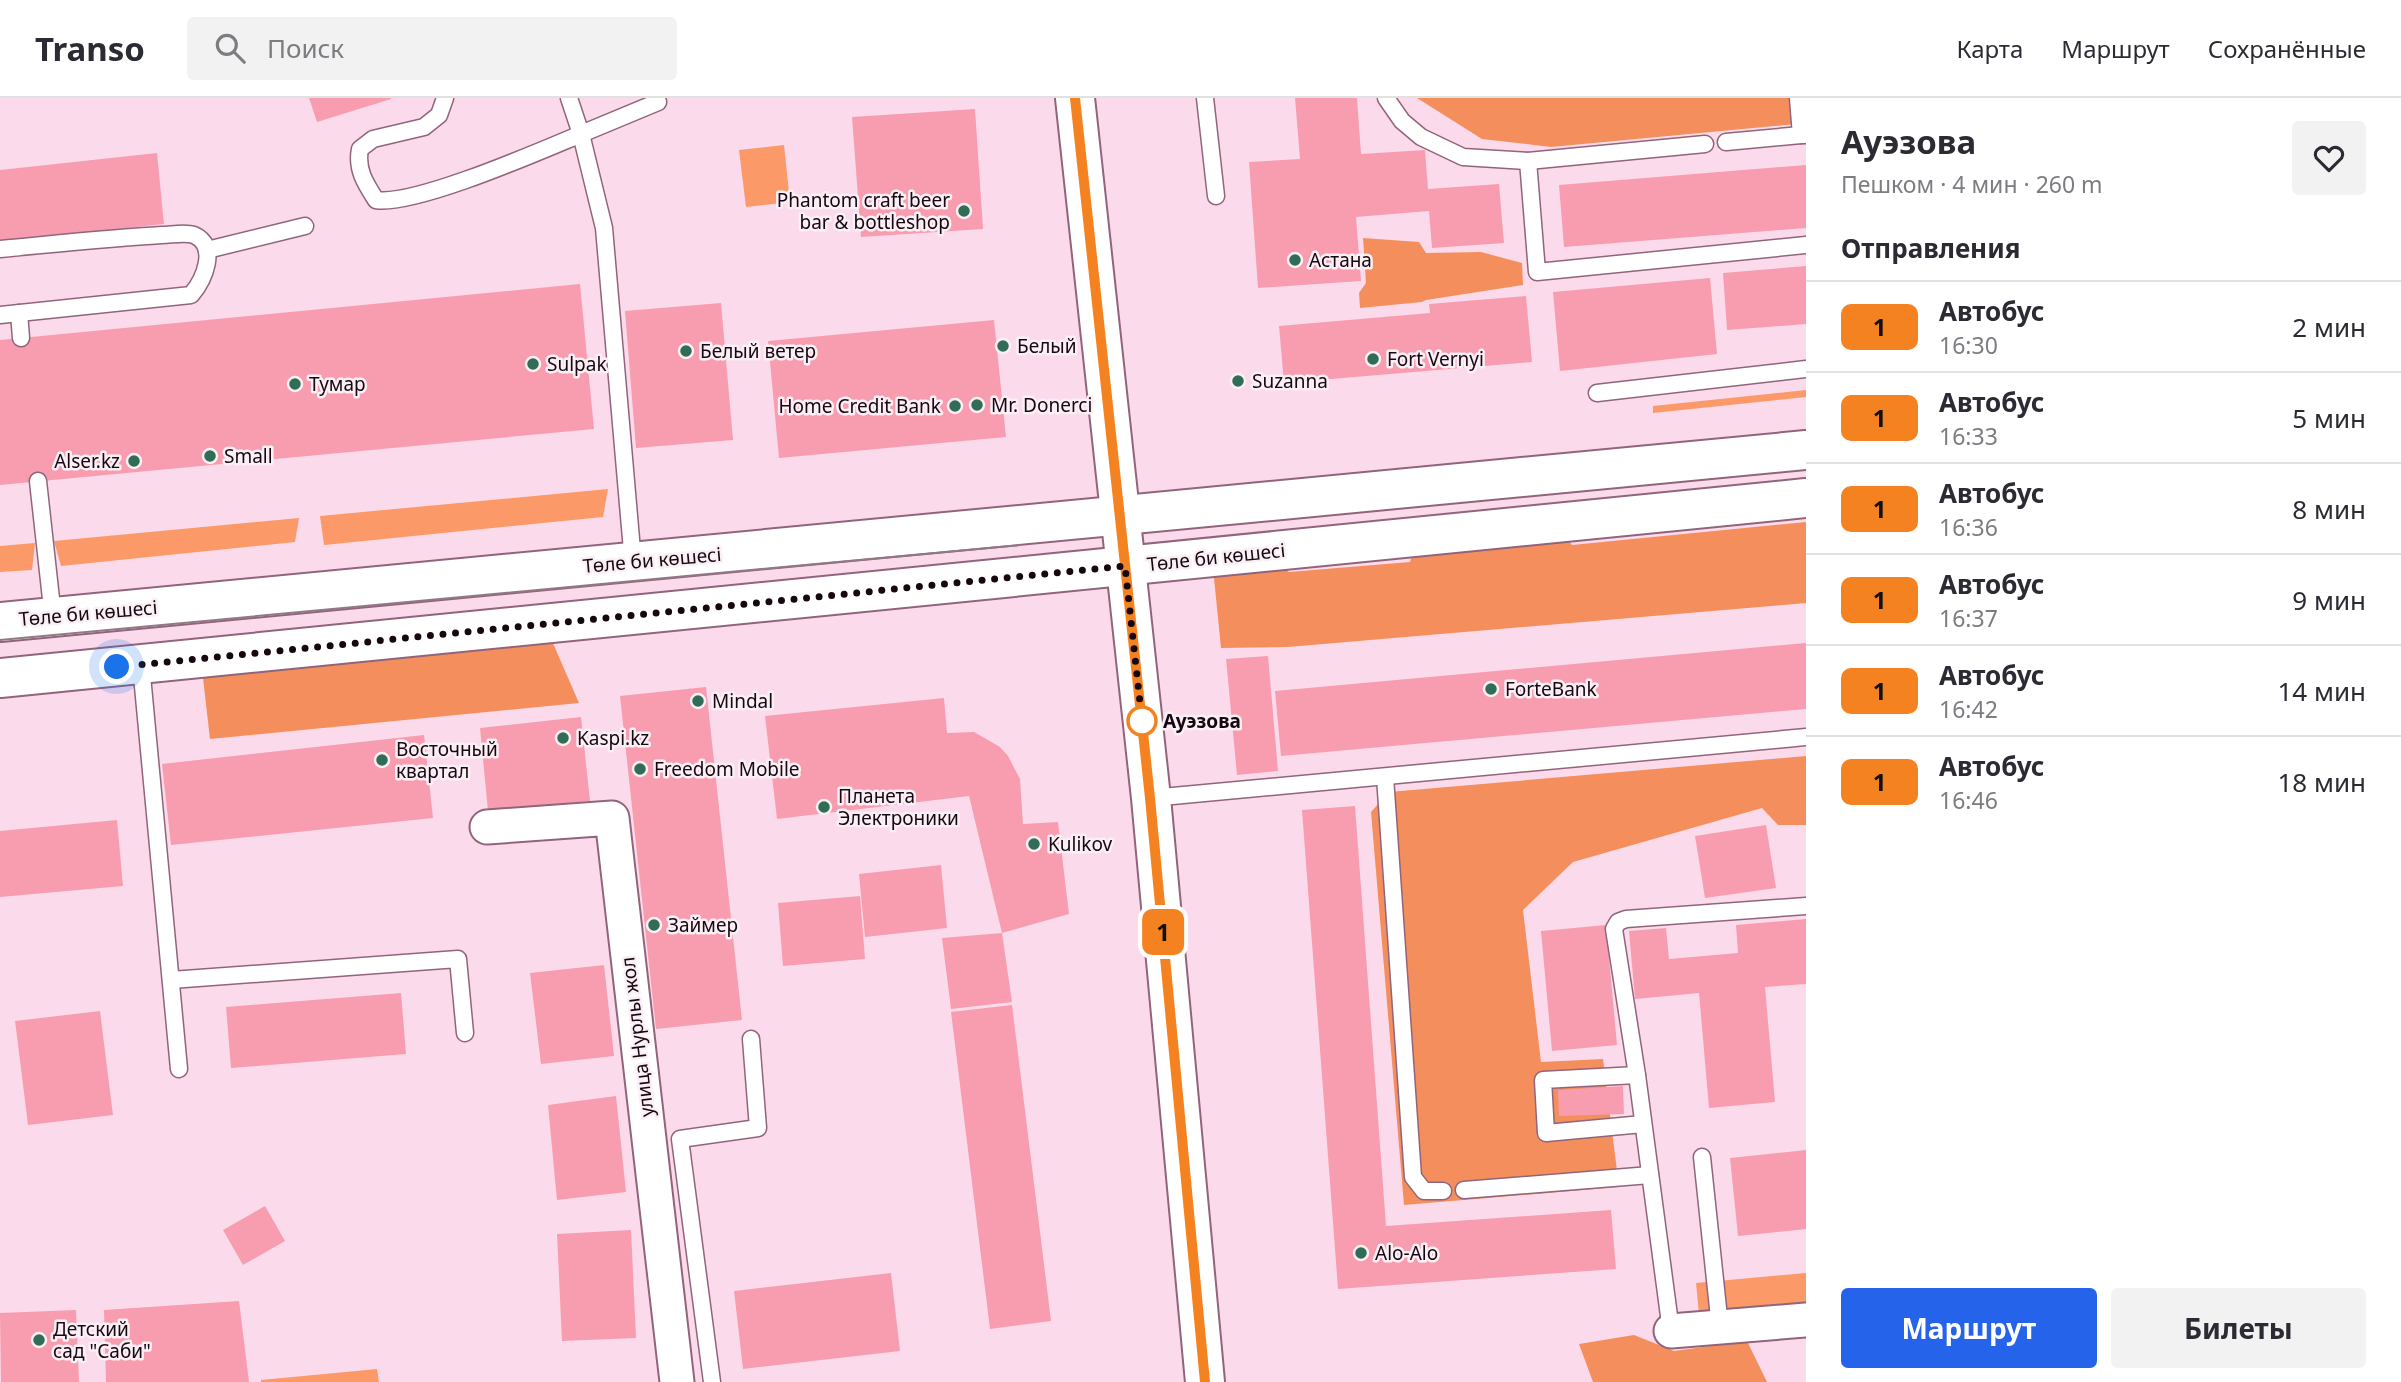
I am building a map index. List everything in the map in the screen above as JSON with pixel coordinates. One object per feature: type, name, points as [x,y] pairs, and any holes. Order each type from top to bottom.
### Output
[{"type":"main road","points":[[1075,98],[1150,798],[1205,1382]]},
{"type":"main road","name":"Төле би көшесі","points":[[0,622],[1806,450]]},
{"type":"main road","points":[[1791,500],[1806,472]]},
{"type":"main road","name":"Төле би көшесі","points":[[0,678],[1791,500]]},
{"type":"street","name":"улица Нурлы жол","points":[[487,827],[612,818],[677,1382]]},
{"type":"street","points":[[1671,1331],[1806,1320]]},
{"type":"lane","points":[[445,98],[439,115],[424,127],[373,139],[360,149],[357,164],[376,200],[388,202],[444,187],[659,102]]},
{"type":"lane","points":[[569,98],[581,134],[604,228],[633,562]]},
{"type":"lane","points":[[1205,98],[1216,196]]},
{"type":"lane","points":[[1386,98],[1402,121],[1421,137],[1463,157],[1528,161],[1705,144]]},
{"type":"lane","points":[[1726,142],[1804,135],[1798,98]]},
{"type":"lane","points":[[1528,161],[1537,272],[1806,245]]},
{"type":"lane","points":[[207,250],[305,226]]},
{"type":"lane","points":[[0,250],[136,236],[191,234],[201,240],[207,250],[205,273],[191,295],[0,315]]},
{"type":"lane","points":[[19,313],[22,338]]},
{"type":"lane","points":[[1597,393],[1806,369]]},
{"type":"lane","points":[[38,481],[53,617]]},
{"type":"lane","points":[[141,665],[179,1069]]},
{"type":"lane","points":[[1150,798],[1806,737]]},
{"type":"lane","points":[[1385,777],[1413,1177],[1424,1191],[1443,1191]]},
{"type":"lane","points":[[1671,1331],[1637,1075],[1614,929],[1618,922],[1626,919],[1806,906]]},
{"type":"lane","points":[[171,979],[458,959],[465,1032]]},
{"type":"lane","points":[[712,1382],[680,1139],[758,1128],[751,1039]]},
{"type":"lane","points":[[1637,1075],[1543,1080],[1546,1133],[1643,1124]]},
{"type":"lane","points":[[1702,1157],[1720,1327]]},
{"type":"lane","points":[[1464,1190],[1650,1175]]},
{"type":"shaded area","points":[[1417,98],[1806,98],[1806,123],[1551,147],[1482,139]]},
{"type":"shaded area","points":[[784,145],[790,202],[746,207],[739,150]]},
{"type":"shaded area","points":[[1363,238],[1419,242],[1426,253],[1481,252],[1522,263],[1523,285],[1422,302],[1360,308],[1359,293],[1366,283]]},
{"type":"shaded area","points":[[1806,390],[1806,397],[1653,413],[1653,406]]},
{"type":"shaded area","points":[[608,489],[603,517],[324,545],[320,516]]},
{"type":"shaded area","points":[[299,518],[295,542],[61,566],[54,541]]},
{"type":"shaded area","points":[[1554,522],[1572,545],[1806,522],[1806,603],[1288,647],[1221,648],[1212,558],[1268,552],[1289,572],[1410,562],[1418,537]]},
{"type":"shaded area","points":[[35,543],[32,570],[0,572],[0,546]]},
{"type":"shaded area","points":[[552,641],[579,703],[210,739],[203,678]]},
{"type":"shaded area","points":[[1806,756],[1806,825],[1778,825],[1762,808],[1573,862],[1523,910],[1541,1062],[1603,1059],[1619,1187],[1404,1205],[1371,812],[1389,792]]},
{"type":"shaded area","points":[[1806,1273],[1806,1304],[1699,1314],[1696,1283]]},
{"type":"shaded area","points":[[1634,1335],[1674,1351],[1747,1341],[1767,1382],[1593,1382],[1579,1344]]},
{"type":"shaded area","points":[[377,1369],[379,1382],[261,1382],[261,1380]]},
{"type":"building","points":[[309,98],[391,98],[391,99],[317,122]]},
{"type":"building","points":[[1295,98],[1357,98],[1361,154],[1425,150],[1428,189],[1499,184],[1504,243],[1432,248],[1429,211],[1356,217],[1361,281],[1258,288],[1249,162],[1300,159]]},
{"type":"building","points":[[975,109],[983,229],[861,237],[852,117]]},
{"type":"building","points":[[157,153],[164,224],[0,242],[0,170]]},
{"type":"building","points":[[1806,165],[1806,228],[1564,247],[1559,185]]},
{"type":"building","points":[[1806,266],[1806,324],[1727,330],[1723,273]]},
{"type":"building","points":[[1710,278],[1717,354],[1560,371],[1553,292]]},
{"type":"building","name":"Тумар","points":[[580,284],[594,429],[0,485],[0,340]]},
{"type":"building","points":[[1526,296],[1532,362],[1284,383],[1279,326],[1430,313],[1429,304]]},
{"type":"building","points":[[721,303],[733,440],[636,448],[625,311]]},
{"type":"building","points":[[994,320],[1006,437],[779,458],[768,341]]},
{"type":"building","points":[[1806,643],[1806,709],[1281,756],[1275,691]]},
{"type":"building","points":[[1268,656],[1278,771],[1237,775],[1226,659]]},
{"type":"building","points":[[706,687],[742,1020],[656,1029],[620,696]]},
{"type":"building","name":"Планета Электроники","points":[[944,698],[947,733],[974,732],[1000,747],[1008,756],[1020,779],[1023,824],[1058,822],[1069,914],[1002,933],[969,796],[777,819],[765,716]]},
{"type":"building","points":[[581,717],[590,801],[488,811],[480,728]]},
{"type":"building","points":[[424,735],[433,818],[171,845],[162,764]]},
{"type":"building","points":[[1355,806],[1386,1226],[1611,1210],[1616,1269],[1338,1289],[1302,810]]},
{"type":"building","points":[[117,820],[123,886],[0,897],[0,831]]},
{"type":"building","points":[[1766,825],[1776,888],[1705,898],[1695,836]]},
{"type":"building","points":[[941,865],[947,928],[865,937],[859,874]]},
{"type":"building","points":[[860,896],[865,959],[783,966],[778,903]]},
{"type":"building","points":[[1806,919],[1806,984],[1765,987],[1775,1102],[1709,1108],[1699,993],[1635,999],[1629,931],[1666,928],[1669,959],[1738,953],[1736,925]]},
{"type":"building","points":[[1606,925],[1617,1045],[1552,1051],[1541,931]]},
{"type":"building","points":[[1002,933],[1012,1002],[951,1009],[942,938]]},
{"type":"building","points":[[604,965],[614,1056],[541,1064],[530,973]]},
{"type":"building","points":[[401,993],[406,1054],[231,1068],[226,1007]]},
{"type":"building","points":[[1012,1005],[1051,1321],[990,1329],[951,1012]]},
{"type":"building","points":[[100,1011],[113,1115],[28,1125],[15,1021]]},
{"type":"building","points":[[1623,1086],[1624,1114],[1559,1116],[1558,1090]]},
{"type":"building","points":[[616,1096],[626,1192],[557,1200],[548,1105]]},
{"type":"building","points":[[1806,1150],[1806,1229],[1738,1236],[1730,1158]]},
{"type":"building","points":[[265,1206],[285,1241],[243,1265],[223,1230]]},
{"type":"building","points":[[631,1230],[636,1338],[562,1341],[557,1234]]},
{"type":"building","points":[[891,1273],[900,1351],[743,1369],[734,1291]]},
{"type":"building","points":[[239,1301],[249,1382],[106,1382],[104,1310]]},
{"type":"building","name":"Детский сад \"Саби\"","points":[[76,1310],[79,1382],[1,1382],[0,1313]]},
{"type":"tram line","points":[[0,640],[1020,545]]},
{"type":"bus line","name":"1","points":[[1075,98],[1150,798],[1205,1382]]},
{"type":"place","name":"Phantom craft beer bar & bottleshop","points":[[964,211]]},
{"type":"place","name":"Астана","points":[[1295,260]]},
{"type":"place","name":"Белый","points":[[1003,346]]},
{"type":"place","name":"Белый ветер","points":[[686,351]]},
{"type":"place","name":"Fort Vernyi","points":[[1373,359]]},
{"type":"place","name":"Sulpak","points":[[533,364]]},
{"type":"place","name":"Suzanna","points":[[1238,381]]},
{"type":"place","name":"Тумар","points":[[295,384]]},
{"type":"place","name":"Mr. Donerci","points":[[977,405]]},
{"type":"place","name":"Home Credit Bank","points":[[955,406]]},
{"type":"place","name":"Small","points":[[210,456]]},
{"type":"place","name":"Alser.kz","points":[[134,461]]},
{"type":"place","name":"ForteBank","points":[[1491,689]]},
{"type":"place","name":"Mindal","points":[[698,701]]},
{"type":"place","name":"Ауэзова","points":[[1142,721]]},
{"type":"place","name":"Kaspi.kz","points":[[563,738]]},
{"type":"place","name":"Восточный квартал","points":[[382,760]]},
{"type":"place","name":"Freedom Mobile","points":[[640,769]]},
{"type":"place","name":"Планета Электроники","points":[[824,807]]},
{"type":"place","name":"Kulikov","points":[[1034,844]]},
{"type":"place","name":"Займер","points":[[654,925]]},
{"type":"place","name":"Alo-Alo","points":[[1361,1253]]},
{"type":"place","name":"Детский сад \"Саби\"","points":[[39,1340]]},
{"type":"route","points":[[117,667],[1125,566],[1142,721]]}]
